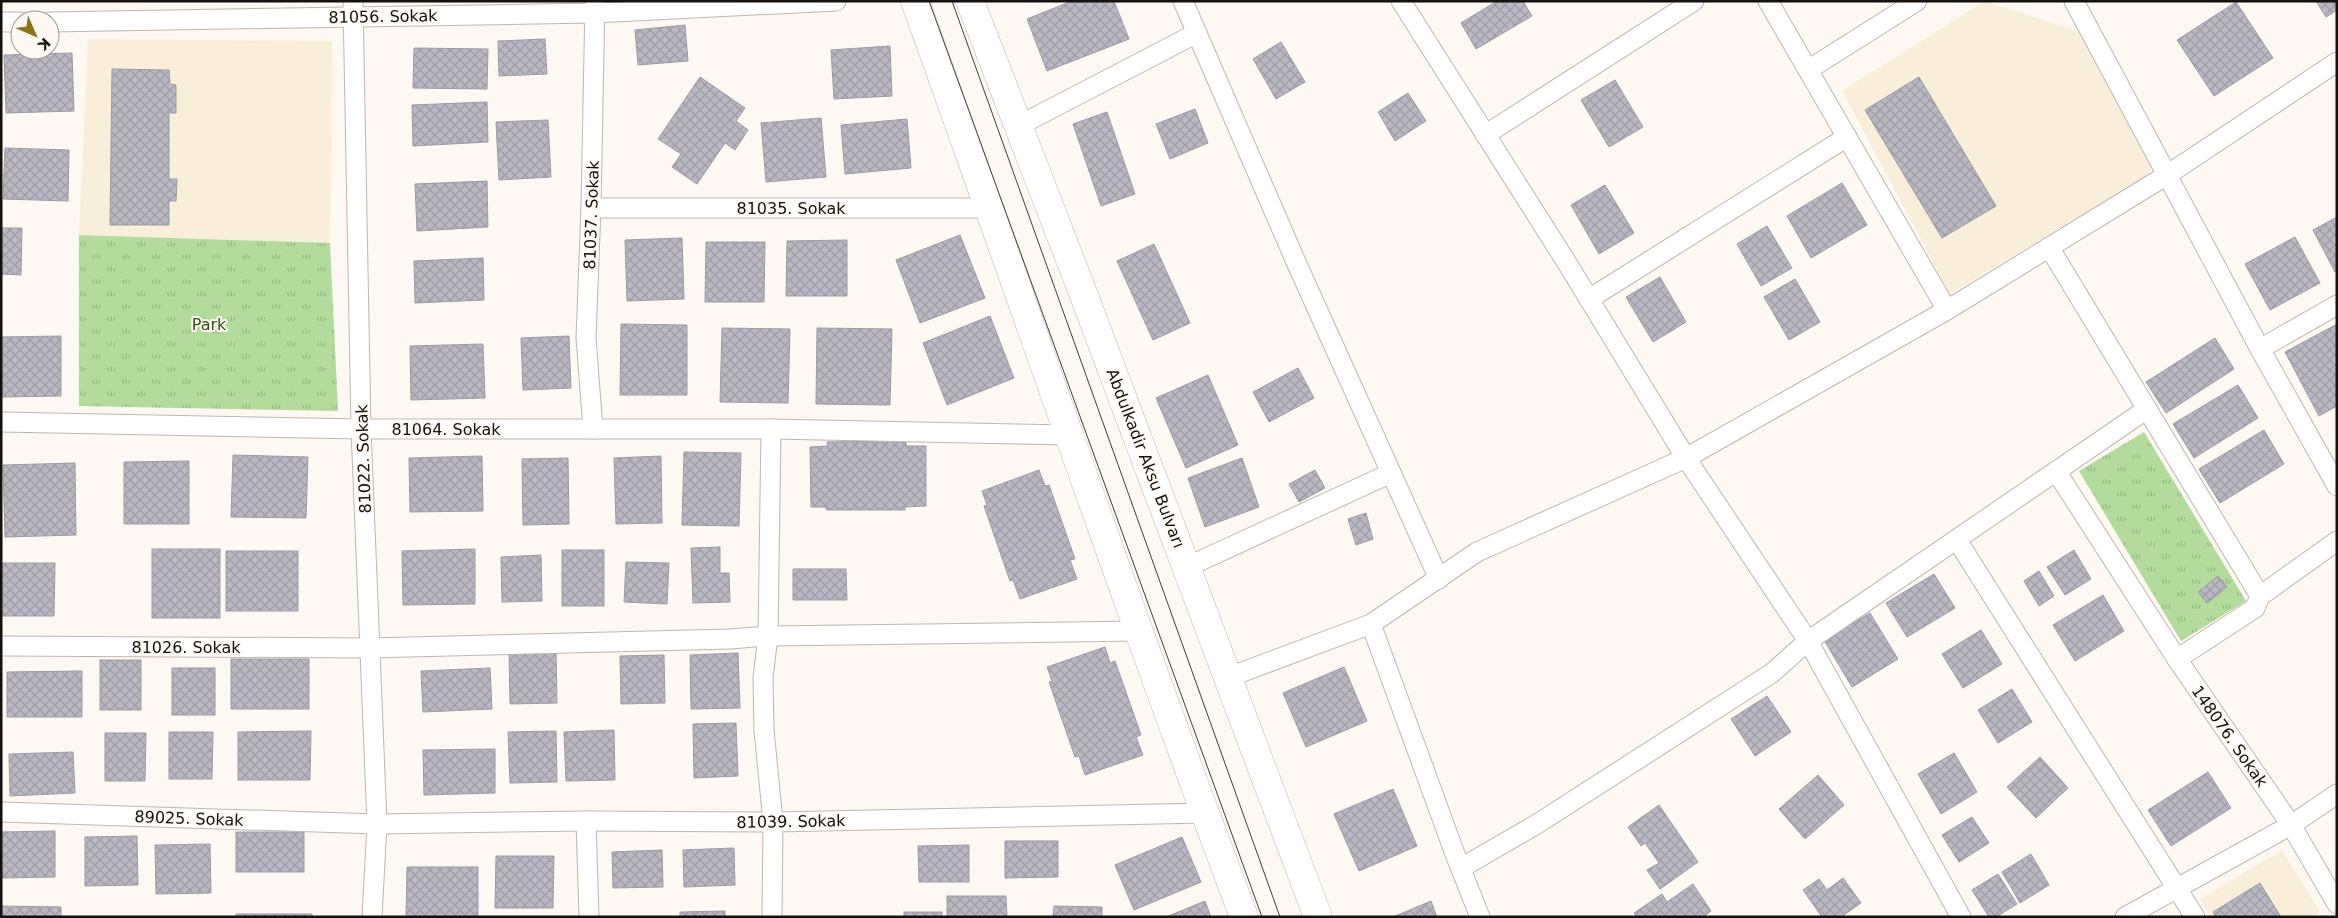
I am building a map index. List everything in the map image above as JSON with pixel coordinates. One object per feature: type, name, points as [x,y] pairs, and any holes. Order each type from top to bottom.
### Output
[{"type":"main road","points":[[914,1],[990,208],[1068,435],[1244,917]]},
{"type":"main road","name":"Abdulkadir Aksu Bulvarı","points":[[970,1],[1229,677],[1318,917]]},
{"type":"street","name":"81056. Sokak","points":[[60,22],[354,9],[595,7],[836,1]]},
{"type":"street","points":[[1183,1],[1440,579]]},
{"type":"street","points":[[1401,1],[1589,299],[1686,458],[1808,641],[1961,917]]},
{"type":"street","points":[[1768,1],[1947,310]]},
{"type":"street","points":[[1808,70],[1917,1]]},
{"type":"street","points":[[2074,1],[2260,349],[2337,486]]},
{"type":"street","points":[[1486,135],[1685,3]]},
{"type":"street","name":"81037. Sokak","points":[[593,429],[586,338],[592,208],[595,7]]},
{"type":"street","name":"81022. Sokak","points":[[354,9],[361,430],[377,824],[372,917]]},
{"type":"street","points":[[1018,126],[1197,33]]},
{"type":"street","points":[[1229,677],[1371,624],[1440,579],[1477,552],[1686,458],[1947,310],[2167,175],[2337,62]]},
{"type":"street","points":[[1589,299],[1847,137]]},
{"type":"street","name":"81035. Sokak","points":[[592,208],[990,208]]},
{"type":"street","points":[[2049,247],[2260,596]]},
{"type":"street","points":[[2260,349],[2337,305]]},
{"type":"street","points":[[1461,868],[1537,824],[1763,678],[1808,641],[2147,409]]},
{"type":"street","name":"81064. Sokak","points":[[1,422],[361,430],[772,429],[1068,435]]},
{"type":"street","points":[[772,429],[768,636],[763,678],[764,730],[773,822],[772,917]]},
{"type":"street","name":"148076. Sokak","points":[[2056,472],[2177,659],[2291,825],[2337,904]]},
{"type":"street","points":[[1187,567],[1392,473]]},
{"type":"street","points":[[1957,540],[2195,917]]},
{"type":"street","points":[[2177,659],[2255,608],[2260,596],[2337,540]]},
{"type":"street","points":[[1371,624],[1480,917]]},
{"type":"street","points":[[370,648],[730,639],[768,636],[1140,631]]},
{"type":"street","name":"81026. Sokak","points":[[1,646],[370,648]]},
{"type":"street","points":[[2125,917],[2291,825],[2337,794]]},
{"type":"street","name":"89025. Sokak","points":[[1,812],[377,824]]},
{"type":"street","name":"81039. Sokak","points":[[377,824],[586,821],[773,822],[1205,813]]},
{"type":"street","points":[[586,821],[589,917]]},
{"type":"shaded area","points":[[1985,1],[2079,32],[2154,163],[2148,175],[1950,294],[1842,91]]},
{"type":"shaded area","points":[[88,39],[332,41],[330,243],[79,235]]},
{"type":"shaded area","points":[[2282,850],[2320,912],[2312,917],[2211,917],[2200,899]]},
{"type":"green space","name":"Park","points":[[79,235],[330,243],[338,411],[79,406]]},
{"type":"green space","points":[[2144,432],[2246,601],[2181,641],[2079,471]]},
{"type":"building","points":[[1072,1],[1114,1],[1129,39],[1047,71],[1027,19]]},
{"type":"building","points":[[1497,1],[1523,1],[1532,16],[1476,49],[1461,23]]},
{"type":"building","points":[[2316,1],[2337,1],[2337,10],[2326,17]]},
{"type":"building","points":[[2236,2],[2273,58],[2214,96],[2177,40]]},
{"type":"building","points":[[685,25],[688,61],[638,65],[635,30]]},
{"type":"building","points":[[545,39],[547,74],[499,76],[498,41]]},
{"type":"building","points":[[1281,42],[1305,82],[1276,99],[1253,59]]},
{"type":"building","points":[[890,46],[892,96],[834,99],[831,50]]},
{"type":"building","points":[[414,48],[488,49],[487,89],[413,88]]},
{"type":"building","points":[[60,53],[72,53],[74,111],[6,113],[4,55],[10,55],[10,60],[60,60]]},
{"type":"building","points":[[112,69],[169,70],[170,84],[176,85],[176,113],[169,113],[169,179],[177,179],[176,201],[169,201],[169,225],[110,225]]},
{"type":"building","points":[[700,77],[745,108],[736,121],[748,130],[735,150],[725,143],[697,184],[672,167],[681,154],[658,139]]},
{"type":"building","points":[[1919,77],[1996,206],[1942,238],[1865,110]]},
{"type":"building","points":[[1615,80],[1643,127],[1609,147],[1581,100]]},
{"type":"building","points":[[1408,93],[1426,121],[1395,141],[1378,112]]},
{"type":"building","points":[[487,102],[488,142],[413,146],[412,105]]},
{"type":"building","points":[[1195,109],[1208,143],[1170,159],[1156,124]]},
{"type":"building","points":[[1107,112],[1135,194],[1101,206],[1073,124]]},
{"type":"building","points":[[821,118],[826,177],[766,182],[761,123]]},
{"type":"building","points":[[907,119],[911,168],[845,174],[841,125]]},
{"type":"building","points":[[548,120],[551,177],[499,180],[496,122]]},
{"type":"building","points":[[5,148],[69,150],[68,201],[3,199]]},
{"type":"building","points":[[487,181],[488,227],[417,231],[415,184]]},
{"type":"building","points":[[1842,183],[1867,225],[1811,258],[1787,216]]},
{"type":"building","points":[[1605,185],[1634,233],[1599,254],[1571,205]]},
{"type":"building","points":[[2337,217],[2337,271],[2335,272],[2313,230]]},
{"type":"building","points":[[1767,226],[1792,268],[1761,286],[1737,244]]},
{"type":"building","points":[[1,228],[22,228],[21,275],[1,274]]},
{"type":"building","points":[[960,235],[985,298],[920,323],[896,260]]},
{"type":"building","points":[[2295,237],[2320,283],[2270,310],[2245,264]]},
{"type":"building","points":[[682,238],[684,299],[627,301],[625,240]]},
{"type":"building","points":[[847,240],[847,296],[786,296],[787,241]]},
{"type":"building","points":[[706,242],[765,242],[764,302],[705,302]]},
{"type":"building","points":[[1154,244],[1190,323],[1153,340],[1117,261]]},
{"type":"building","points":[[483,258],[484,300],[415,303],[414,261]]},
{"type":"building","points":[[1660,277],[1686,322],[1653,342],[1626,297]]},
{"type":"building","points":[[1795,279],[1820,322],[1789,340],[1764,297]]},
{"type":"building","points":[[990,316],[1014,378],[947,405],[923,343]]},
{"type":"building","points":[[621,324],[687,325],[687,395],[620,395]]},
{"type":"building","points":[[2337,324],[2337,406],[2319,416],[2285,352]]},
{"type":"building","points":[[722,328],[790,329],[788,403],[720,402]]},
{"type":"building","points":[[817,328],[892,329],[890,405],[816,404]]},
{"type":"building","points":[[61,336],[61,396],[1,397],[1,337]]},
{"type":"building","points":[[569,336],[571,388],[523,390],[521,338]]},
{"type":"building","points":[[2215,338],[2234,369],[2166,413],[2146,382]]},
{"type":"building","points":[[483,344],[485,398],[411,400],[410,346]]},
{"type":"building","points":[[1298,368],[1314,398],[1269,422],[1253,392]]},
{"type":"building","points":[[1208,375],[1238,445],[1186,468],[1156,398]]},
{"type":"building","points":[[2238,385],[2258,418],[2194,458],[2173,424]]},
{"type":"building","points":[[2264,430],[2284,464],[2220,503],[2199,469]]},
{"type":"building","points":[[906,441],[906,446],[926,446],[926,506],[905,507],[905,510],[826,510],[826,507],[811,507],[810,447],[828,446],[827,442]]},
{"type":"building","points":[[684,452],[741,453],[739,526],[682,525]]},
{"type":"building","points":[[233,455],[308,457],[306,518],[231,517]]},
{"type":"building","points":[[482,456],[483,511],[410,512],[409,458]]},
{"type":"building","points":[[661,456],[662,523],[616,524],[614,458]]},
{"type":"building","points":[[568,458],[569,524],[523,525],[522,459]]},
{"type":"building","points":[[1242,458],[1259,507],[1205,527],[1188,478]]},
{"type":"building","points":[[189,461],[189,524],[124,524],[124,462]]},
{"type":"building","points":[[75,463],[76,535],[5,537],[3,465]]},
{"type":"building","points":[[1039,470],[1045,486],[1049,485],[1075,559],[1070,560],[1077,579],[1020,599],[1013,580],[1010,581],[984,506],[987,505],[982,491]]},
{"type":"building","points":[[1315,470],[1325,488],[1299,502],[1289,484]]},
{"type":"building","points":[[1366,513],[1373,539],[1356,545],[1348,519]]},
{"type":"building","points":[[720,547],[720,573],[729,573],[730,602],[693,603],[691,548]]},
{"type":"building","points":[[152,549],[220,549],[220,618],[152,618]]},
{"type":"building","points":[[475,549],[475,604],[403,605],[402,551]]},
{"type":"building","points":[[562,550],[604,550],[604,606],[562,606]]},
{"type":"building","points":[[2074,550],[2091,579],[2065,595],[2047,567]]},
{"type":"building","points":[[226,551],[298,551],[298,611],[226,611]]},
{"type":"building","points":[[541,555],[542,601],[502,602],[501,557]]},
{"type":"building","points":[[626,562],[669,563],[667,604],[624,602]]},
{"type":"building","points":[[1,563],[55,563],[54,616],[1,616]]},
{"type":"building","points":[[793,569],[846,569],[847,600],[793,600]]},
{"type":"building","points":[[2039,571],[2054,596],[2039,606],[2024,581]]},
{"type":"building","points":[[1934,574],[1955,608],[1907,637],[1886,603]]},
{"type":"building","points":[[2218,576],[2227,587],[2207,603],[2198,592]]},
{"type":"building","points":[[2103,595],[2124,631],[2075,661],[2053,625]]},
{"type":"building","points":[[1870,613],[1898,659],[1852,687],[1824,640]]},
{"type":"building","points":[[1981,630],[2002,664],[1963,688],[1942,654]]},
{"type":"building","points":[[1105,647],[1110,663],[1115,661],[1141,735],[1136,737],[1143,755],[1085,775],[1079,756],[1075,757],[1049,682],[1052,681],[1047,667]]},
{"type":"building","points":[[556,650],[557,703],[510,704],[509,651]]},
{"type":"building","points":[[738,653],[740,708],[691,709],[690,655]]},
{"type":"building","points":[[664,655],[665,703],[621,704],[620,656]]},
{"type":"building","points":[[231,659],[309,659],[309,709],[231,709]]},
{"type":"building","points":[[100,660],[141,660],[141,710],[100,710]]},
{"type":"building","points":[[1344,667],[1367,721],[1306,747],[1283,693]]},
{"type":"building","points":[[172,668],[215,668],[215,715],[172,715]]},
{"type":"building","points":[[490,668],[492,709],[423,712],[421,671]]},
{"type":"building","points":[[82,671],[82,717],[7,717],[7,672]]},
{"type":"building","points":[[2012,689],[2032,722],[1998,743],[1978,710]]},
{"type":"building","points":[[1767,696],[1791,732],[1755,756],[1731,719]]},
{"type":"building","points":[[736,723],[738,776],[694,778],[693,724]]},
{"type":"building","points":[[614,730],[615,780],[566,781],[564,732]]},
{"type":"building","points":[[311,731],[310,780],[238,780],[238,732]]},
{"type":"building","points":[[556,731],[557,782],[510,783],[508,732]]},
{"type":"building","points":[[169,732],[213,732],[212,779],[169,779]]},
{"type":"building","points":[[105,733],[146,733],[145,781],[105,781]]},
{"type":"building","points":[[495,749],[495,793],[424,795],[423,750]]},
{"type":"building","points":[[73,752],[75,793],[10,796],[9,754]]},
{"type":"building","points":[[1954,753],[1977,792],[1941,814],[1918,774]]},
{"type":"building","points":[[2040,757],[2068,788],[2036,818],[2007,787]]},
{"type":"building","points":[[2208,772],[2231,808],[2171,846],[2148,810]]},
{"type":"building","points":[[1818,775],[1844,805],[1805,839],[1779,809]]},
{"type":"building","points":[[1393,789],[1417,846],[1359,871],[1334,814]]},
{"type":"building","points":[[1659,805],[1698,862],[1660,889],[1647,870],[1659,863],[1645,843],[1641,846],[1628,827]]},
{"type":"building","points":[[1972,817],[1989,843],[1959,862],[1942,835]]},
{"type":"building","points":[[55,831],[55,877],[1,878],[1,832]]},
{"type":"building","points":[[236,832],[304,832],[304,872],[236,872]]},
{"type":"building","points":[[137,836],[138,885],[85,886],[85,837]]},
{"type":"building","points":[[1182,837],[1201,882],[1134,910],[1115,865]]},
{"type":"building","points":[[1005,841],[1058,841],[1058,877],[1005,878]]},
{"type":"building","points":[[210,844],[211,893],[156,894],[155,845]]},
{"type":"building","points":[[969,845],[969,882],[919,882],[918,846]]},
{"type":"building","points":[[734,848],[735,885],[684,887],[683,850]]},
{"type":"building","points":[[662,850],[663,887],[613,888],[612,852]]},
{"type":"building","points":[[2031,854],[2049,885],[2020,903],[2002,872]]},
{"type":"building","points":[[496,856],[554,856],[553,908],[495,908]]},
{"type":"building","points":[[407,867],[478,867],[478,917],[406,917]]},
{"type":"building","points":[[1998,874],[2017,904],[1996,917],[1989,917],[1972,890]]},
{"type":"building","points":[[1843,878],[1861,903],[1841,917],[1822,917],[1803,890],[1819,879],[1827,890]]},
{"type":"building","points":[[2260,883],[2281,917],[2216,917],[2213,912]]},
{"type":"building","points":[[1693,884],[1711,911],[1703,917],[1637,917],[1634,913],[1662,894],[1667,902]]},
{"type":"building","points":[[947,896],[1006,896],[1007,917],[947,917]]},
{"type":"building","points":[[1205,901],[1211,917],[1166,917]]},
{"type":"building","points":[[1431,901],[1437,917],[1393,917]]},
{"type":"building","points":[[1,906],[61,907],[61,917],[1,917]]},
{"type":"building","points":[[1054,906],[1102,907],[1102,917],[1053,917]]},
{"type":"building","points":[[725,911],[725,917],[680,917],[680,912]]},
{"type":"building","points":[[904,912],[942,912],[942,917],[904,917]]},
{"type":"building","points":[[236,914],[312,914],[312,917],[236,917]]},
{"type":"tram line","points":[[929,1],[1262,917]]},
{"type":"tram line","points":[[952,1],[1280,917]]}]
